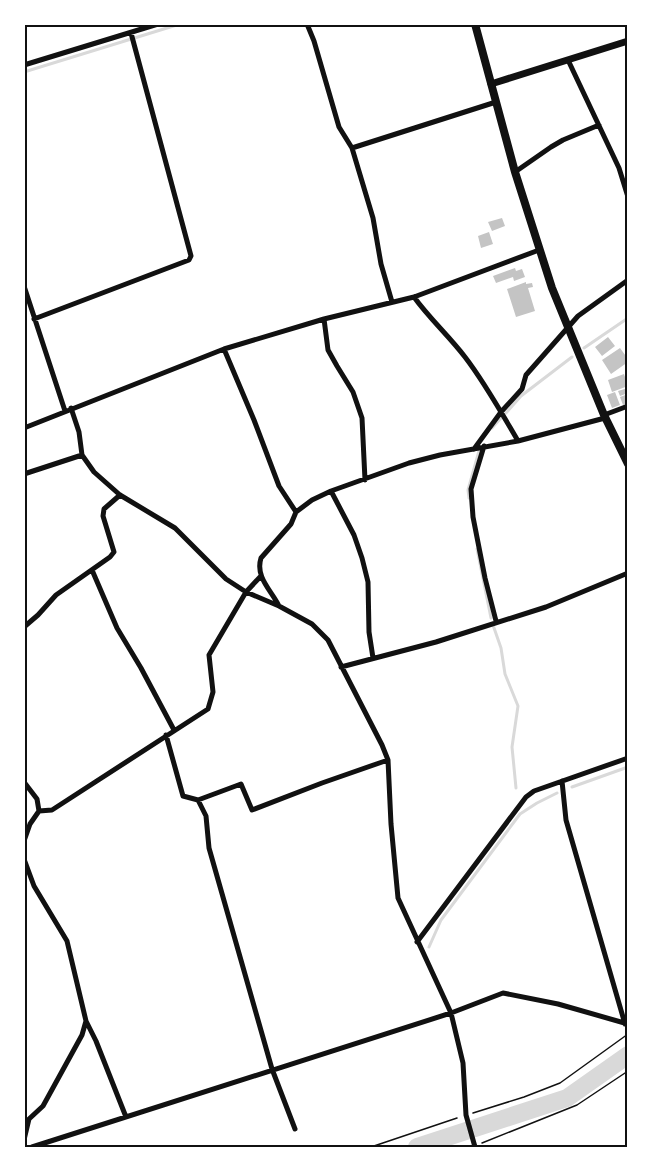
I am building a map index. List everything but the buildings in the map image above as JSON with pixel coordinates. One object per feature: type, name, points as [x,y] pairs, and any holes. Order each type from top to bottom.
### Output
[{"type":"main road","points":[[475,24],[515,172],[552,288],[604,417],[628,464]]},
{"type":"street","points":[[24,65],[158,24]]},
{"type":"street","points":[[307,24],[339,127],[351,148],[373,218],[381,264],[392,302]]},
{"type":"street","points":[[34,319],[189,260],[191,256],[131,34]]},
{"type":"street","points":[[491,84],[628,41]]},
{"type":"street","points":[[568,60],[619,168],[628,197]]},
{"type":"street","points":[[351,148],[496,102]]},
{"type":"street","points":[[515,172],[563,140],[599,125]]},
{"type":"street","points":[[24,428],[224,349],[324,319],[414,297],[539,250]]},
{"type":"street","points":[[474,449],[501,412],[522,389],[526,375],[578,316],[628,280]]},
{"type":"street","points":[[24,286],[68,410],[79,432],[82,455],[94,472],[120,495],[175,528],[226,579],[246,592],[312,624],[328,640],[388,760],[398,898],[451,1013],[463,1063],[467,1118],[474,1145]]},
{"type":"street","points":[[414,297],[425,313],[464,355],[518,441]]},
{"type":"street","points":[[324,319],[328,350],[353,392],[362,418],[365,480]]},
{"type":"street","points":[[224,349],[279,486],[296,512]]},
{"type":"street","points":[[279,606],[260,577],[261,558],[291,524],[296,512],[312,500],[409,463],[484,446],[518,441],[604,417],[628,406]]},
{"type":"street","points":[[484,446],[471,489],[473,517],[496,621]]},
{"type":"street","points":[[24,474],[82,455]]},
{"type":"street","points":[[332,491],[354,535],[368,582],[369,632],[373,658]]},
{"type":"street","points":[[24,627],[56,595],[114,552],[103,516],[104,509],[120,495]]},
{"type":"street","points":[[92,570],[117,628],[174,730]]},
{"type":"street","points":[[341,667],[436,642],[496,621],[546,607],[628,573]]},
{"type":"street","points":[[39,811],[52,810],[208,709],[213,692],[209,656],[246,592],[260,577]]},
{"type":"street","points":[[166,735],[183,796],[198,800],[241,784],[252,810],[388,760]]},
{"type":"street","points":[[417,942],[526,797],[534,791],[628,758]]},
{"type":"street","points":[[562,781],[566,820],[627,1024]]},
{"type":"street","points":[[24,782],[36,798],[39,811],[30,824],[24,841]]},
{"type":"street","points":[[198,800],[206,816],[208,848],[272,1069],[296,1129]]},
{"type":"street","points":[[24,859],[34,886],[67,941],[86,1022],[96,1041],[126,1117]]},
{"type":"street","points":[[32,1147],[451,1013],[503,993],[558,1004],[627,1024]]},
{"type":"street","points":[[24,1140],[29,1119],[43,1106],[82,1035],[86,1022]]},
{"type":"path","points":[[371,1147],[467,1118],[560,1083],[628,1034]]},
{"type":"path","points":[[474,1145],[577,1105],[628,1071]]},
{"type":"waterway","points":[[24,72],[180,24]]},
{"type":"waterway","points":[[584,348],[628,318]]},
{"type":"waterway","points":[[506,413],[521,396],[572,357]]},
{"type":"waterway","points":[[492,428],[501,418]]},
{"type":"waterway","points":[[469,498],[468,490],[479,451]]},
{"type":"waterway","points":[[477,549],[491,618]]},
{"type":"waterway","points":[[493,625],[501,648],[505,674],[518,706],[512,747],[516,788]]},
{"type":"waterway","points":[[572,787],[628,767]]},
{"type":"waterway","points":[[429,947],[441,920],[520,814],[557,793]]},
{"type":"waterway","points":[[417,1147],[567,1098],[628,1055]]}]
